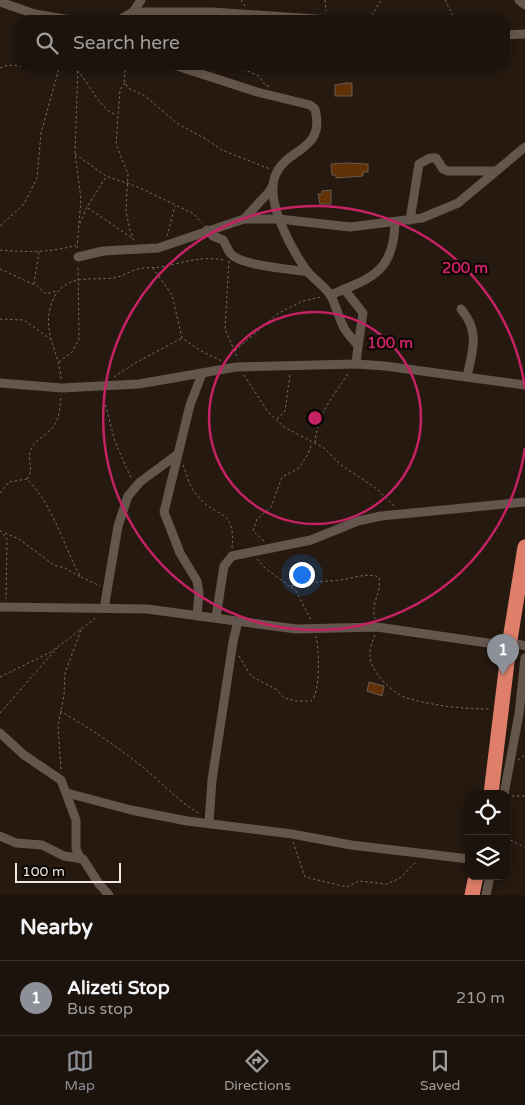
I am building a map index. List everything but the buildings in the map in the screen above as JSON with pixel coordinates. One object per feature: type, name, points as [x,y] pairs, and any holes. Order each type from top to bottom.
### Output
[{"type":"highway","points":[[491,790],[501,710],[515,645],[525,548]]},
{"type":"highway","points":[[472,895],[475,880]]},
{"type":"street","points":[[128,15],[133,12],[141,0]]},
{"type":"street","points":[[519,0],[525,5]]},
{"type":"street","points":[[0,2],[41,15]]},
{"type":"street","points":[[133,12],[212,12],[256,15]]},
{"type":"street","points":[[510,34],[525,34]]},
{"type":"street","points":[[189,70],[257,92],[310,105],[315,109],[316,130],[311,143],[279,168],[269,192],[244,219]]},
{"type":"street","points":[[78,257],[103,251],[165,246],[207,230],[244,219],[279,219],[344,226],[395,222],[428,216],[458,203],[525,147]]},
{"type":"street","points":[[410,220],[418,168],[424,160],[436,158],[443,169],[448,171],[496,171]]},
{"type":"street","points":[[273,184],[273,197],[279,219],[308,272],[330,295],[345,330],[358,346]]},
{"type":"street","points":[[330,295],[365,281],[384,267],[392,251],[395,222]]},
{"type":"street","points":[[207,230],[213,236],[225,241],[230,257],[248,262],[308,272]]},
{"type":"street","points":[[344,289],[363,313],[355,364]]},
{"type":"street","points":[[462,309],[474,328],[472,357],[467,376]]},
{"type":"street","points":[[0,383],[62,388],[139,384],[239,367],[355,364],[467,376],[525,385]]},
{"type":"street","points":[[197,616],[199,593],[197,581],[180,553],[164,515],[190,404],[202,374]]},
{"type":"street","points":[[106,606],[120,521],[128,496],[135,486],[178,454]]},
{"type":"street","points":[[216,617],[224,566],[232,556],[311,540],[369,518],[525,502]]},
{"type":"street","points":[[3,607],[106,606],[216,617],[296,630],[377,627],[515,645]]},
{"type":"street","points":[[209,821],[212,780],[233,642],[238,621]]},
{"type":"street","points":[[507,790],[519,714],[525,658]]},
{"type":"street","points":[[0,733],[24,755],[61,780],[76,820],[76,849],[80,858]]},
{"type":"street","points":[[67,793],[160,816],[209,821],[351,845],[465,859]]},
{"type":"street","points":[[0,836],[16,843],[42,845],[64,856],[84,859],[99,884],[109,895]]},
{"type":"street","points":[[486,895],[489,880]]},
{"type":"path","points":[[325,0],[327,15]]},
{"type":"path","points":[[372,15],[382,0]]},
{"type":"path","points":[[445,0],[452,15]]},
{"type":"path","points":[[0,68],[15,64]]},
{"type":"path","points":[[0,226],[24,204],[35,184],[41,133],[59,70]]},
{"type":"path","points":[[78,70],[109,110],[118,115]]},
{"type":"path","points":[[58,363],[72,352],[78,342],[79,280],[77,245],[81,199],[75,153],[78,70]]},
{"type":"path","points":[[126,70],[125,83],[120,90],[116,144],[128,174],[126,210],[133,239]]},
{"type":"path","points":[[246,70],[260,76],[266,84],[274,88]]},
{"type":"path","points":[[125,83],[132,91],[145,96],[178,124],[222,150],[264,167],[279,168]]},
{"type":"path","points":[[75,153],[106,176],[127,183],[194,214],[207,230]]},
{"type":"path","points":[[78,229],[87,207],[106,176]]},
{"type":"path","points":[[165,246],[175,205]]},
{"type":"path","points":[[87,207],[120,232],[133,239],[141,249]]},
{"type":"path","points":[[0,250],[57,251],[77,245]]},
{"type":"path","points":[[36,286],[34,281],[39,252]]},
{"type":"path","points":[[0,269],[36,286],[46,294],[57,291],[69,283],[79,280],[114,278],[138,269],[153,268],[208,257],[230,257],[225,329],[235,351],[239,367],[276,420],[295,435],[315,443],[328,452],[341,465],[373,486],[401,515]]},
{"type":"path","points":[[153,268],[172,295],[182,338],[208,355],[239,367]]},
{"type":"path","points":[[27,479],[31,472],[29,457],[33,446],[56,422],[62,388],[58,363],[50,339],[49,313],[57,291]]},
{"type":"path","points":[[235,351],[277,314],[308,299],[330,295]]},
{"type":"path","points":[[0,319],[24,320],[50,339]]},
{"type":"path","points":[[135,486],[115,442],[104,385],[137,362],[182,338]]},
{"type":"path","points":[[315,443],[316,430],[324,408],[355,364]]},
{"type":"path","points":[[276,420],[285,411],[292,366]]},
{"type":"path","points":[[266,549],[261,537],[253,531],[254,523],[271,507],[282,477],[299,468],[308,454],[312,442]]},
{"type":"path","points":[[178,454],[195,493],[230,521],[233,526],[232,556]]},
{"type":"path","points":[[0,493],[9,482],[27,479]]},
{"type":"path","points":[[27,479],[40,492],[47,504],[81,577]]},
{"type":"path","points":[[0,530],[19,539],[54,565],[63,567],[99,586],[106,606],[81,629],[51,652],[0,678]]},
{"type":"path","points":[[3,607],[7,546],[5,534]]},
{"type":"path","points":[[233,642],[244,668],[254,679],[277,690],[284,698],[311,700],[316,692],[318,659],[314,628],[307,610],[291,586],[259,562],[254,551]]},
{"type":"path","points":[[291,586],[307,582],[339,580],[360,576],[379,576],[380,587],[372,610],[377,627],[370,650],[371,664],[378,678],[404,697],[469,709],[501,710]]},
{"type":"path","points":[[61,780],[57,734],[65,673],[81,629]]},
{"type":"path","points":[[0,713],[59,646]]},
{"type":"path","points":[[60,711],[104,736],[153,776],[174,797],[209,821]]},
{"type":"path","points":[[510,795],[525,796]]},
{"type":"path","points":[[292,834],[299,865],[305,877],[347,887],[359,881],[386,884],[396,881],[424,854]]},
{"type":"path","points":[[510,840],[525,847]]},
{"type":"place","name":"Alizeti Stop","points":[[503,675]]}]
